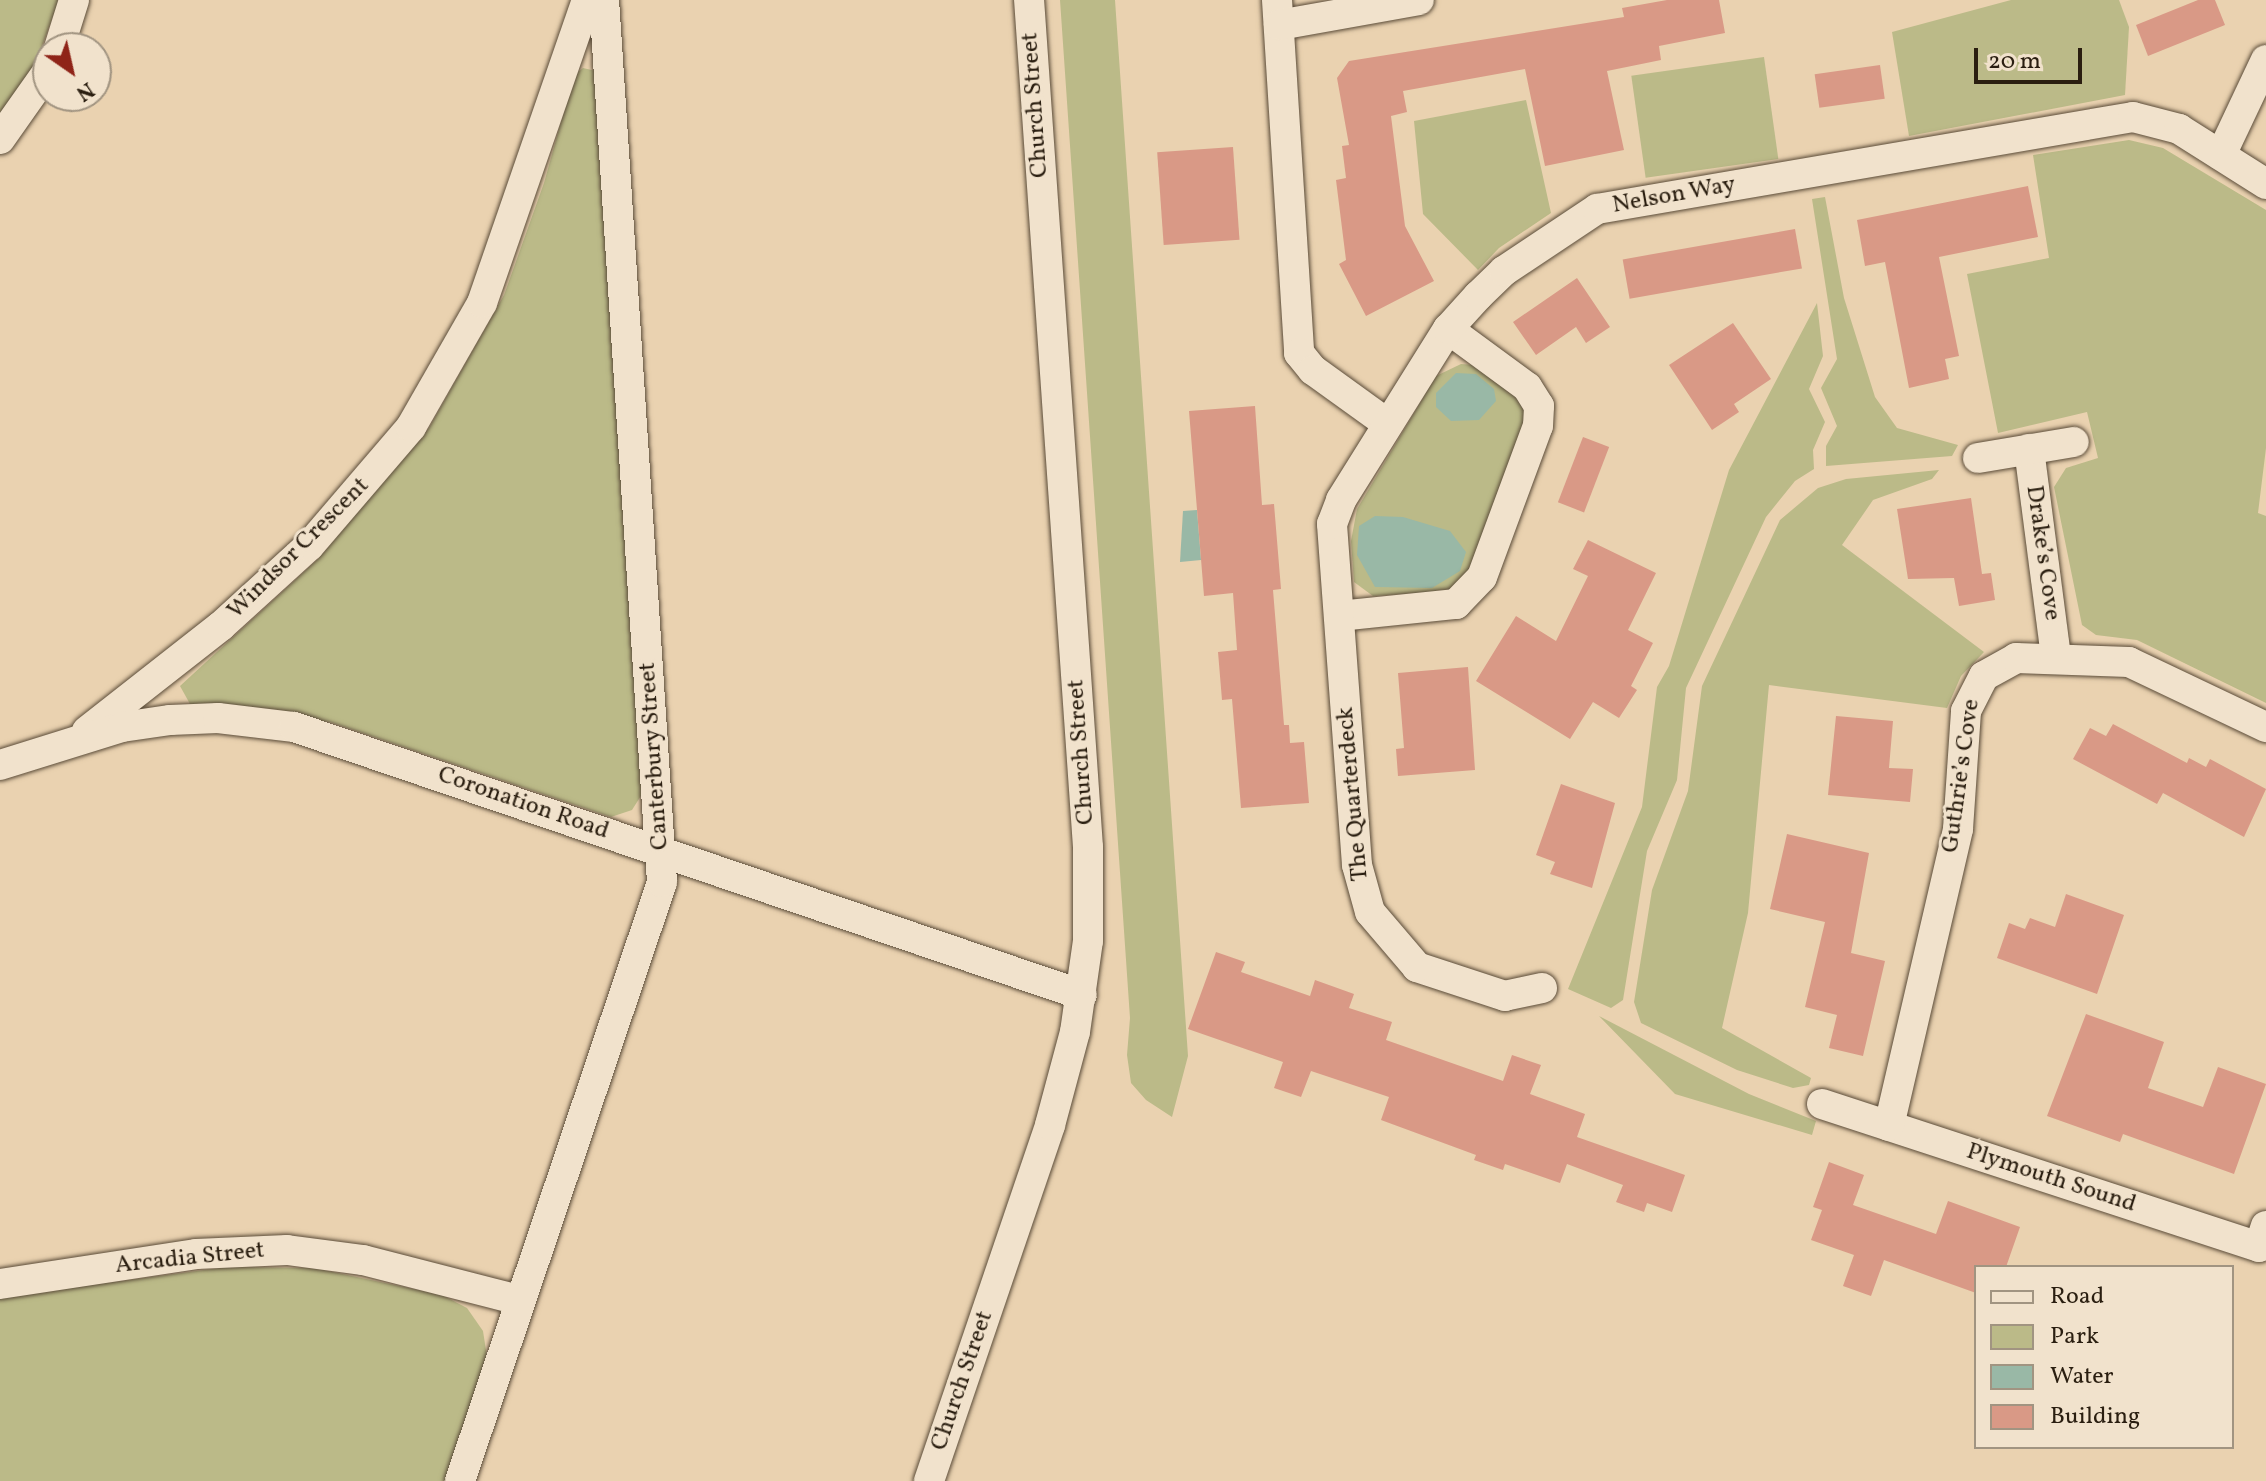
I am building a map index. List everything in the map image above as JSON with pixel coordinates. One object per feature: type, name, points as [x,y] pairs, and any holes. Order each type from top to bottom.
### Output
[{"type":"street","points":[[64,32],[74,0]]},
{"type":"street","name":"Windsor Crescent","points":[[76,740],[221,626],[309,546],[411,427],[482,303],[587,0]]},
{"type":"street","name":"Canterbury Street","points":[[460,1481],[662,882],[604,0]]},
{"type":"street","name":"Church Street","points":[[929,1481],[1050,1125],[1082,995],[1088,847],[1029,0]]},
{"type":"street","points":[[1388,424],[1313,370],[1299,353],[1278,12],[1419,0]]},
{"type":"street","points":[[2266,60],[2221,155],[2266,184]]},
{"type":"street","points":[[0,139],[32,94]]},
{"type":"street","name":"Nelson Way","points":[[1388,424],[1448,329],[1504,271],[1571,223],[1612,206],[2133,117],[2164,121],[2221,155]]},
{"type":"street","points":[[1339,616],[1456,604],[1482,577],[1538,426],[1539,406],[1527,387],[1448,329]]},
{"type":"street","name":"The Quarterdeck","points":[[1388,424],[1335,512],[1339,616],[1357,865],[1370,912],[1409,960],[1427,972],[1505,996],[1542,988]]},
{"type":"street","points":[[1978,458],[2074,442]]},
{"type":"street","name":"Drake’s Cove","points":[[2029,449],[2056,657]]},
{"type":"street","name":"Guthrie’s Cove","points":[[1889,1126],[1958,829],[1970,698],[1984,676],[2005,662],[2056,657],[2129,662],[2266,727]]},
{"type":"street","name":"Coronation Road","points":[[0,765],[76,740],[170,720],[218,718],[294,727],[1082,995]]},
{"type":"street","name":"Plymouth Sound","points":[[1822,1104],[2259,1247],[2266,1226]]},
{"type":"street","name":"Arcadia Street","points":[[0,1284],[196,1254],[287,1250],[363,1260],[519,1300]]},
{"type":"green space","points":[[0,0],[59,0],[47,32],[32,32],[32,71],[0,118]]},
{"type":"green space","points":[[1060,0],[1115,0],[1188,1056],[1172,1117],[1146,1100],[1131,1083],[1127,1055],[1130,1018]]},
{"type":"green space","points":[[2011,0],[2119,0],[2129,27],[2125,95],[1909,136],[1892,32]]},
{"type":"green space","points":[[1764,57],[1778,159],[1646,178],[1631,76]]},
{"type":"green space","points":[[583,68],[596,71],[644,791],[632,810],[611,817],[330,722],[190,704],[180,686],[318,559],[429,428],[504,295],[544,183],[574,75]]},
{"type":"green space","points":[[1526,100],[1551,213],[1499,248],[1478,270],[1423,214],[1414,121]]},
{"type":"green space","points":[[2129,140],[2163,148],[2266,210],[2266,448],[2258,513],[2266,516],[2266,703],[2137,640],[2096,635],[2082,625],[2054,487],[2066,468],[2098,458],[2087,412],[1998,433],[1967,274],[2049,258],[2033,155]]},
{"type":"green space","points":[[1825,197],[1844,298],[1875,397],[1897,428],[1958,445],[1952,456],[1826,466],[1826,446],[1837,426],[1821,388],[1837,359],[1812,199]]},
{"type":"green space","points":[[1817,303],[1823,356],[1809,389],[1825,422],[1813,450],[1814,469],[1795,481],[1766,517],[1686,688],[1677,780],[1647,851],[1623,1000],[1611,1008],[1568,989],[1642,807],[1657,687],[1669,666],[1729,470]]},
{"type":"green space","points":[[1461,364],[1474,365],[1524,401],[1527,420],[1471,571],[1452,591],[1373,596],[1354,582],[1351,541],[1357,509],[1436,376]]},
{"type":"green space","points":[[1939,470],[1932,479],[1873,500],[1842,545],[1984,652],[1961,676],[1947,708],[1769,685],[1748,913],[1722,1028],[1811,1078],[1809,1085],[1793,1088],[1737,1070],[1641,1023],[1634,1002],[1652,890],[1688,791],[1702,686],[1780,520],[1818,488],[1846,479]]},
{"type":"green space","points":[[1599,1016],[1749,1094],[1816,1121],[1812,1135],[1675,1094]]},
{"type":"green space","points":[[227,1267],[314,1268],[442,1295],[467,1308],[483,1331],[487,1357],[448,1481],[0,1481],[0,1297]]},
{"type":"water","points":[[1456,373],[1476,374],[1494,389],[1496,401],[1479,420],[1451,421],[1436,407],[1436,393]]},
{"type":"water","points":[[1197,510],[1201,560],[1180,562],[1183,511]]},
{"type":"water","points":[[1375,516],[1403,517],[1450,531],[1466,552],[1460,571],[1432,588],[1375,587],[1357,555],[1359,526]]},
{"type":"building","points":[[1667,0],[1719,0],[1725,33],[1659,46],[1661,60],[1607,71],[1624,150],[1545,166],[1525,69],[1403,91],[1407,112],[1391,116],[1405,226],[1434,281],[1366,316],[1339,264],[1346,260],[1336,180],[1346,178],[1342,146],[1349,145],[1337,78],[1349,61],[1624,17],[1622,8]]},
{"type":"building","points":[[2198,0],[2215,0],[2225,25],[2148,56],[2136,25]]},
{"type":"building","points":[[1880,65],[1885,99],[1819,108],[1815,74]]},
{"type":"building","points":[[1233,147],[1239,240],[1164,245],[1157,152]]},
{"type":"building","points":[[2028,186],[2038,237],[1939,257],[1959,356],[1945,359],[1949,379],[1909,388],[1885,262],[1865,266],[1857,220]]},
{"type":"building","points":[[1795,229],[1802,268],[1630,299],[1623,259]]},
{"type":"building","points":[[1577,278],[1610,327],[1586,343],[1576,327],[1536,355],[1513,322]]},
{"type":"building","points":[[1733,323],[1771,379],[1734,404],[1739,412],[1712,430],[1669,365]]},
{"type":"building","points":[[1255,406],[1262,505],[1274,504],[1281,589],[1273,590],[1284,725],[1289,725],[1290,743],[1304,742],[1309,803],[1241,808],[1232,699],[1222,700],[1218,652],[1237,650],[1233,593],[1204,596],[1189,411]]},
{"type":"building","points":[[1583,437],[1609,447],[1584,512],[1558,502]]},
{"type":"building","points":[[1971,498],[1982,574],[1991,573],[1995,600],[1959,606],[1954,578],[1908,579],[1897,509]]},
{"type":"building","points":[[1588,540],[1656,573],[1628,630],[1653,643],[1631,686],[1637,690],[1619,718],[1593,702],[1570,739],[1476,681],[1516,616],[1556,641],[1588,576],[1573,569]]},
{"type":"building","points":[[1468,667],[1475,770],[1398,776],[1396,749],[1404,748],[1398,673]]},
{"type":"building","points":[[1836,716],[1893,721],[1889,768],[1913,769],[1910,802],[1828,795]]},
{"type":"building","points":[[2113,724],[2187,763],[2189,758],[2206,767],[2210,759],[2266,789],[2244,837],[2163,793],[2157,804],[2073,759],[2090,728],[2106,736]]},
{"type":"building","points":[[1561,784],[1615,803],[1592,888],[1550,874],[1555,862],[1536,855]]},
{"type":"building","points":[[1787,834],[1869,853],[1851,953],[1885,961],[1863,1056],[1829,1048],[1837,1015],[1805,1007],[1825,922],[1770,909]]},
{"type":"building","points":[[2066,894],[2124,915],[2097,994],[1997,958],[2009,923],[2025,929],[2030,918],[2055,927]]},
{"type":"building","points":[[1216,952],[1245,962],[1241,972],[1310,996],[1315,980],[1354,994],[1349,1008],[1392,1022],[1386,1040],[1503,1081],[1512,1055],[1541,1065],[1530,1094],[1585,1114],[1577,1137],[1685,1175],[1672,1212],[1647,1203],[1644,1212],[1616,1202],[1623,1185],[1567,1164],[1560,1183],[1505,1164],[1503,1170],[1474,1160],[1476,1155],[1381,1120],[1389,1097],[1311,1071],[1301,1097],[1274,1088],[1283,1062],[1188,1029]]},
{"type":"building","points":[[2086,1014],[2164,1042],[2148,1088],[2203,1107],[2218,1067],[2266,1084],[2234,1174],[2123,1134],[2120,1142],[2047,1116]]},
{"type":"building","points":[[1829,1162],[1864,1175],[1853,1205],[1936,1234],[1948,1201],[2020,1227],[2007,1265],[1974,1265],[1974,1292],[1884,1260],[1871,1296],[1843,1286],[1854,1255],[1811,1240],[1822,1210],[1813,1207]]}]
